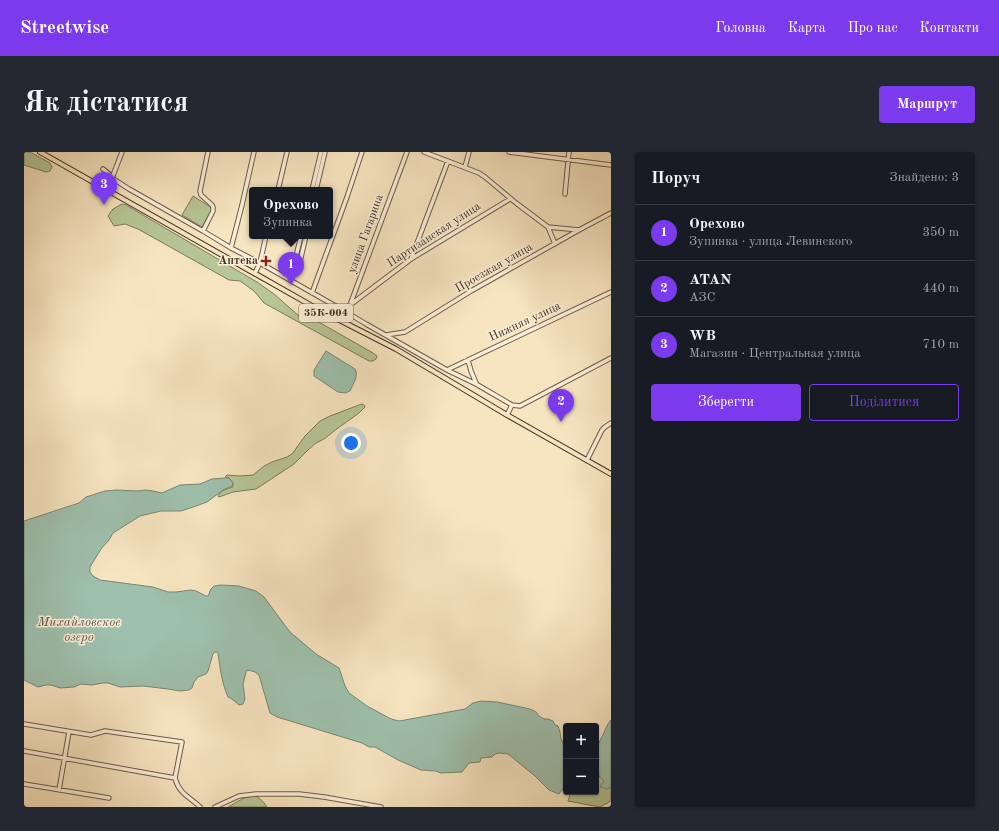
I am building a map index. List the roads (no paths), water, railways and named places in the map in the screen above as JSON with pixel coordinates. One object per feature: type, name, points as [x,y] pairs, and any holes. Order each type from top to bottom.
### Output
[{"type":"main road","name":"35К-004","points":[[40,152],[339,320],[396,349],[507,415],[611,474]]},
{"type":"street","points":[[106,189],[122,152]]},
{"type":"street","points":[[203,231],[213,211],[212,205],[204,199],[200,191],[208,152]]},
{"type":"street","points":[[231,248],[254,152]]},
{"type":"street","points":[[279,187],[287,152]]},
{"type":"street","points":[[313,187],[321,152]]},
{"type":"street","points":[[317,187],[325,152]]},
{"type":"street","points":[[333,235],[362,152]]},
{"type":"street","name":"улица Гагарина","points":[[339,320],[350,305],[407,152]]},
{"type":"street","points":[[424,152],[479,173],[510,199],[548,227],[579,230]]},
{"type":"street","points":[[465,168],[469,152]]},
{"type":"street","points":[[509,152],[611,165]]},
{"type":"street","points":[[565,194],[569,152]]},
{"type":"street","points":[[411,259],[448,161]]},
{"type":"street","points":[[103,169],[112,178],[129,189],[231,248],[512,405],[521,406],[611,358]]},
{"type":"street","name":"Партизанская улица","points":[[350,305],[411,259],[510,199]]},
{"type":"street","name":"Проезжая улица","points":[[386,335],[405,332],[471,292],[611,213]]},
{"type":"street","points":[[548,227],[555,244]]},
{"type":"street","points":[[255,273],[260,263],[265,239]]},
{"type":"street","points":[[294,264],[300,239]]},
{"type":"street","points":[[299,266],[305,239]]},
{"type":"street","points":[[312,293],[331,239]]},
{"type":"street","points":[[297,252],[302,253]]},
{"type":"street","name":"Нижняя улица","points":[[447,370],[611,292]]},
{"type":"street","points":[[468,360],[476,384]]},
{"type":"street","points":[[507,415],[512,405]]},
{"type":"street","points":[[587,460],[602,430],[611,423]]},
{"type":"street","points":[[24,724],[91,735],[105,731],[182,742],[175,778],[181,790],[200,807]]},
{"type":"street","points":[[59,790],[69,732]]},
{"type":"street","points":[[24,751],[175,778]]},
{"type":"street","points":[[24,784],[109,798]]},
{"type":"street","points":[[215,807],[239,796],[256,794],[299,794],[381,807]]},
{"type":"water","points":[[326,351],[355,369],[356,377],[350,391],[345,393],[338,392],[314,376],[314,370]]},
{"type":"water","name":"Михайловское озеро","points":[[229,478],[233,483],[232,486],[223,490],[207,502],[181,511],[161,511],[140,516],[113,533],[90,567],[90,572],[93,576],[100,580],[153,587],[168,592],[191,590],[206,596],[208,596],[214,586],[221,585],[239,586],[256,591],[264,597],[290,632],[316,654],[339,668],[349,693],[367,706],[391,719],[399,721],[465,709],[473,703],[481,701],[497,702],[530,709],[544,719],[553,721],[555,725],[558,726],[563,743],[563,789],[559,794],[549,790],[535,776],[508,754],[499,753],[492,757],[481,758],[480,762],[469,763],[462,772],[441,773],[436,771],[421,770],[398,760],[375,747],[369,747],[362,743],[277,717],[270,713],[259,675],[248,670],[246,672],[243,684],[245,699],[243,704],[239,705],[228,697],[220,670],[217,652],[213,654],[206,674],[198,677],[192,688],[189,690],[180,691],[143,686],[120,687],[108,683],[92,685],[81,684],[74,687],[60,688],[51,685],[38,687],[24,680],[24,521],[79,503],[86,497],[105,491],[145,490],[162,493],[180,485],[200,484],[212,479]]},
{"type":"water","points":[[611,720],[611,787],[607,789],[600,787],[604,781],[599,776],[599,743]]},
{"type":"place","name":"WB","points":[[104,205]]},
{"type":"place","name":"Аптека","points":[[266,261]]},
{"type":"place","name":"Орехово","points":[[291,285]]},
{"type":"place","name":"ATAN","points":[[561,422]]}]
